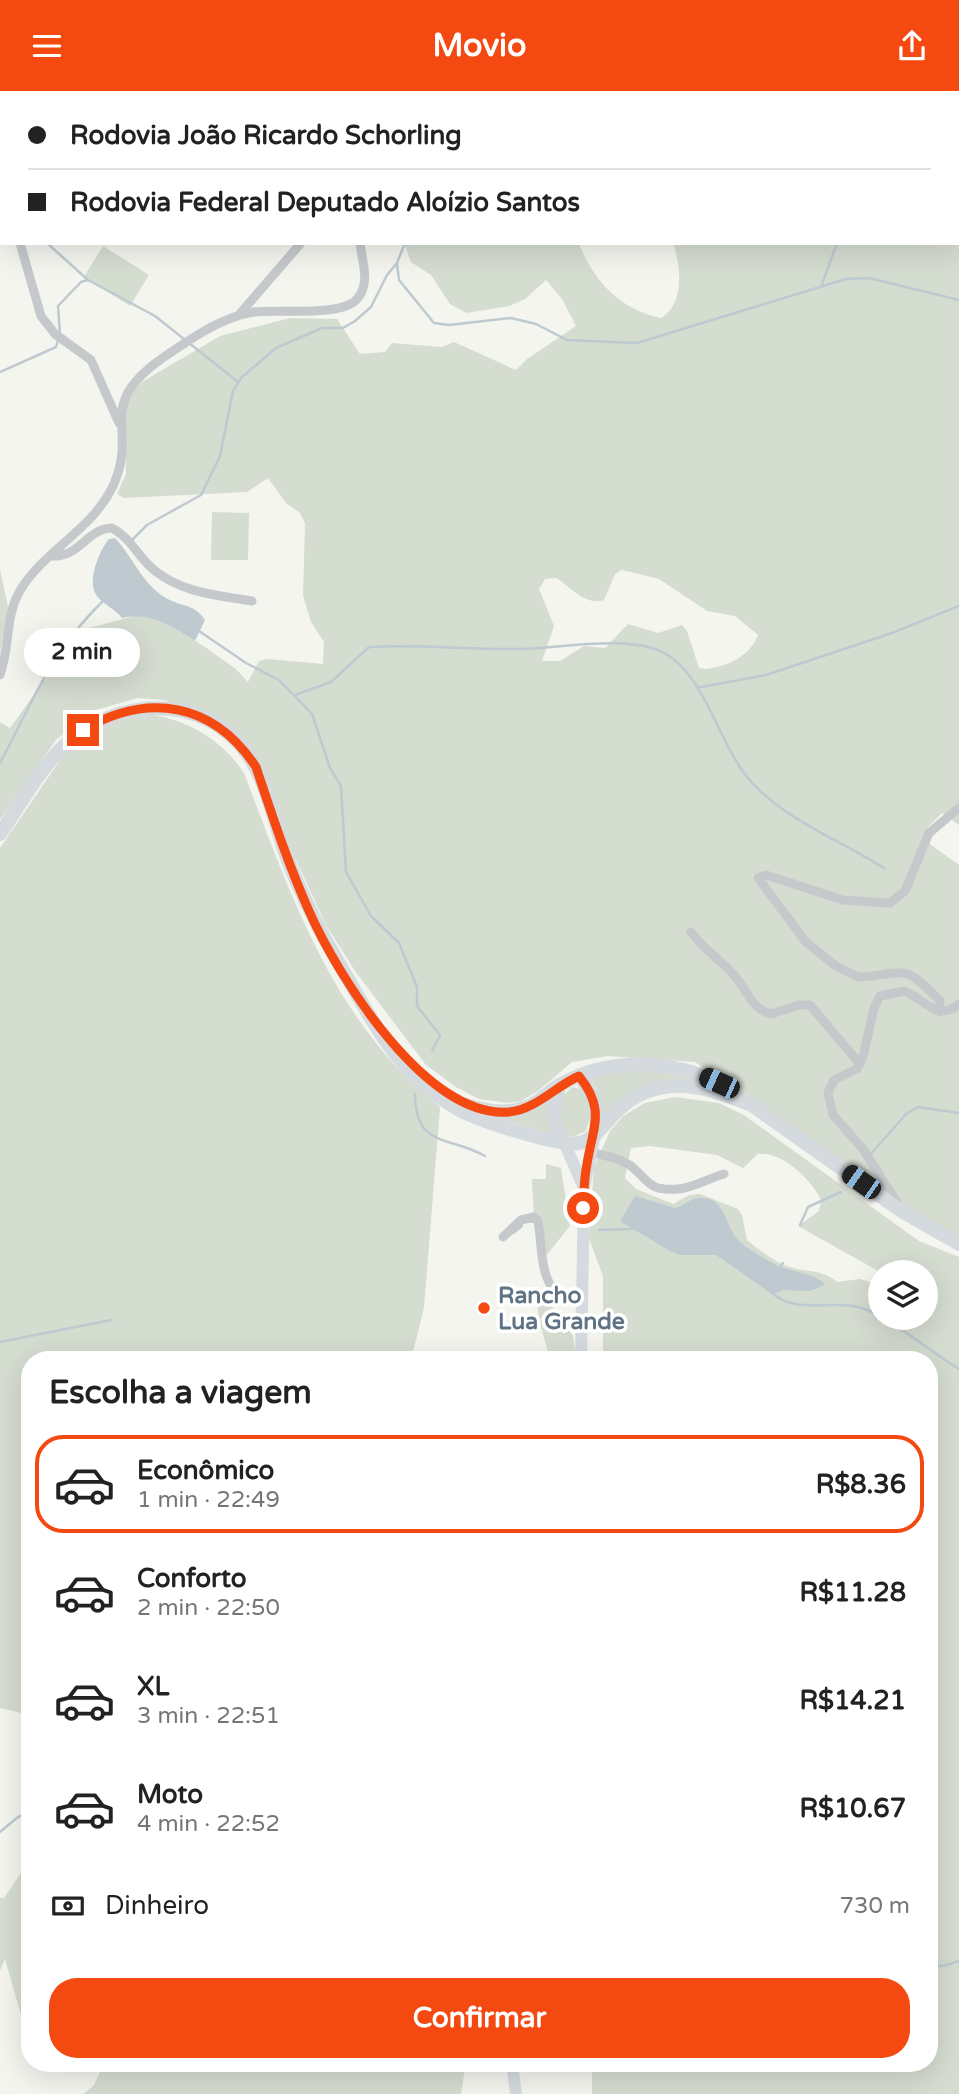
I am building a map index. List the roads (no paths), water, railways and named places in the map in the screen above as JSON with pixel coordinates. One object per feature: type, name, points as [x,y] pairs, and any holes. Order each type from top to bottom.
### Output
[{"type":"highway","points":[[0,834],[65,745],[83,730],[103,719],[144,707],[173,708],[194,714],[230,736],[256,767],[310,915],[382,1040],[400,1061],[452,1105],[499,1126],[564,1142],[584,1142],[595,1135],[619,1109],[638,1096],[660,1087],[705,1087],[752,1105]]},
{"type":"highway","points":[[365,1008],[416,1069],[453,1098],[489,1111],[510,1112],[530,1106],[559,1085],[579,1076],[628,1065],[692,1071],[719,1083],[902,1212],[943,1238],[959,1244]]},
{"type":"highway","points":[[579,1076],[593,1095],[597,1125],[595,1135]]},
{"type":"highway","points":[[559,1085],[553,1117],[564,1142]]},
{"type":"main road","points":[[581,1351],[584,1188],[595,1135]]},
{"type":"main road","points":[[564,1142],[584,1188]]},
{"type":"main road","points":[[513,2072],[516,2094]]},
{"type":"street","points":[[21,245],[41,316],[55,334],[91,360],[121,428]]},
{"type":"street","points":[[238,316],[299,245]]},
{"type":"street","points":[[0,675],[7,654],[9,623],[16,597],[29,577],[78,530],[112,489],[120,460],[124,398],[135,380],[198,334],[238,316],[274,310],[342,309],[354,303],[365,281],[360,245]]},
{"type":"street","points":[[50,556],[66,556],[94,534],[112,528],[128,539],[153,569],[173,583],[187,590],[252,601]]},
{"type":"street","points":[[940,1012],[940,1001],[910,975],[889,971],[858,977],[816,951],[758,878],[766,875],[843,899],[890,903],[905,891],[929,833],[959,808]]},
{"type":"street","points":[[691,932],[707,951],[734,975],[758,1009],[771,1014],[799,1005],[810,1005],[860,1064]]},
{"type":"street","points":[[902,1212],[870,1159],[833,1115],[828,1104],[834,1080],[851,1074],[860,1064],[880,996],[905,991],[940,1012]]},
{"type":"street","points":[[940,1012],[959,1004]]},
{"type":"street","points":[[590,1152],[624,1162],[634,1168],[646,1183],[655,1187],[685,1188],[724,1174]]},
{"type":"street","points":[[503,1237],[521,1220],[534,1217],[538,1221],[545,1274],[551,1287],[564,1300],[581,1302]]},
{"type":"waterway","points":[[49,245],[88,280],[155,316],[238,382]]},
{"type":"waterway","points":[[404,245],[397,263],[399,280],[434,323],[449,325],[511,318],[536,324],[567,340],[637,343],[846,279],[869,278],[959,300]]},
{"type":"waterway","points":[[822,284],[836,245]]},
{"type":"waterway","points":[[132,540],[147,525],[201,495],[220,456],[233,391],[241,378],[276,348],[322,328],[343,328],[355,321],[371,307],[387,275],[397,263]]},
{"type":"waterway","points":[[0,372],[56,347],[60,334],[58,306],[81,282],[88,280]]},
{"type":"waterway","points":[[0,763],[56,657],[105,599]]},
{"type":"waterway","points":[[696,688],[766,675],[892,633],[959,606]]},
{"type":"waterway","points":[[199,631],[246,663],[279,680],[312,714],[330,768],[341,786],[346,872],[371,916],[399,943],[417,987],[417,1006],[440,1035],[432,1051]]},
{"type":"waterway","points":[[295,695],[331,682],[369,647],[523,649],[616,643],[651,648],[666,654],[691,677],[735,759],[758,789],[791,815],[884,868]]},
{"type":"waterway","points":[[415,1094],[421,1124],[428,1132],[436,1138],[485,1156]]},
{"type":"waterway","points":[[871,1154],[906,1114],[918,1107],[959,1113]]},
{"type":"waterway","points":[[800,1225],[808,1207],[841,1192]]},
{"type":"waterway","points":[[513,1233],[522,1226]]},
{"type":"waterway","points":[[599,1230],[632,1229]]},
{"type":"waterway","points":[[778,1270],[783,1263]]},
{"type":"waterway","points":[[771,1292],[791,1303],[847,1305],[869,1311],[933,1351]]},
{"type":"waterway","points":[[0,1342],[111,1320]]},
{"type":"waterway","points":[[938,1355],[959,1369]]},
{"type":"waterway","points":[[0,1832],[21,1816]]},
{"type":"waterway","points":[[938,1966],[959,1961]]},
{"type":"place","name":"Rancho Lua Grande","points":[[484,1308]]}]
